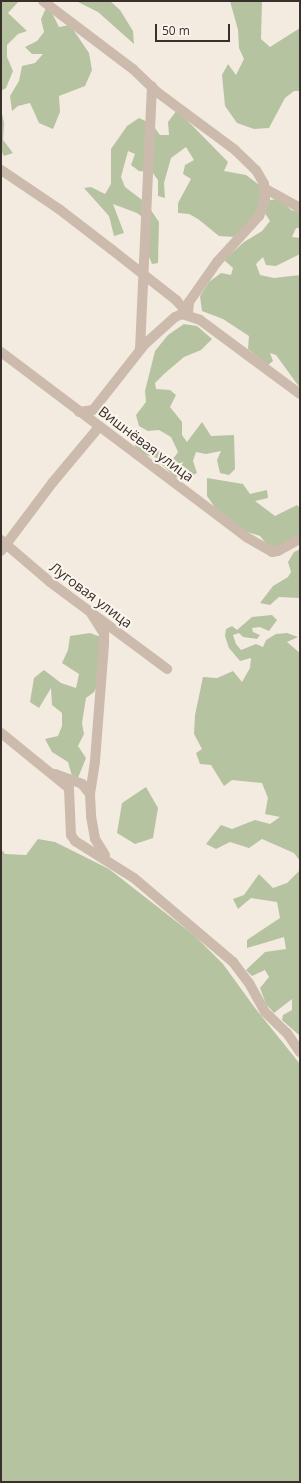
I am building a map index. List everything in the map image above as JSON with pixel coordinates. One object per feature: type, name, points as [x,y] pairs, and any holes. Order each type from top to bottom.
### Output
[{"type":"street","points":[[43,1],[134,68],[152,86],[235,150],[256,170],[264,188],[265,199],[259,216],[217,262],[189,302],[188,314]]},
{"type":"street","points":[[140,350],[152,86]]},
{"type":"street","points":[[1,170],[59,209],[176,300],[188,314],[200,320],[234,343],[300,394]]},
{"type":"street","points":[[264,188],[300,208]]},
{"type":"street","points":[[79,412],[93,410],[99,405],[140,350],[175,317],[188,314]]},
{"type":"street","name":"Вишнёвая улица","points":[[1,352],[224,521],[265,548],[278,551],[300,539]]},
{"type":"street","points":[[2,545],[99,426]]},
{"type":"street","name":"Луговая улица","points":[[2,545],[91,613],[168,669]]},
{"type":"street","points":[[91,613],[104,634],[97,748],[90,794],[95,839],[99,848],[115,864],[233,962],[249,983],[265,1012],[287,1033],[300,1052]]},
{"type":"street","points":[[1,733],[69,788],[71,835],[73,838],[115,864]]},
{"type":"street","points":[[51,773],[82,784],[90,794]]},
{"type":"green space","points":[[1,1],[19,1],[8,13],[27,31],[18,34],[7,45],[7,57],[13,71],[6,88],[1,91]]},
{"type":"green space","points":[[76,1],[110,1],[120,10],[133,31],[134,44],[98,12]]},
{"type":"green space","points":[[230,1],[262,1],[261,39],[270,47],[300,28],[300,91],[294,91],[285,98],[269,128],[254,129],[237,123],[225,106],[222,75],[228,64],[236,75],[244,59],[239,48],[238,30]]},
{"type":"green space","points":[[46,8],[52,13],[59,27],[70,25],[89,53],[92,70],[85,86],[59,96],[60,112],[53,129],[39,123],[30,103],[18,106],[12,111],[10,96],[19,81],[22,66],[35,63],[43,54],[32,54],[25,47],[37,41],[44,32],[41,19]]},
{"type":"green space","points":[[1,109],[4,123],[3,140],[13,153],[4,156],[1,150]]},
{"type":"green space","points":[[177,110],[228,162],[224,171],[246,175],[262,187],[261,198],[256,214],[235,237],[219,236],[198,219],[189,214],[178,213],[178,203],[191,179],[183,174],[185,165],[194,160],[186,147],[171,158],[164,183],[165,198],[158,196],[158,180],[152,172],[139,171],[131,165],[135,154],[128,151],[121,177],[125,187],[146,203],[159,222],[158,263],[152,264],[148,254],[145,219],[137,213],[113,204],[124,233],[114,236],[109,216],[84,188],[91,187],[105,194],[111,184],[111,149],[127,126],[139,118],[152,124],[160,135],[169,135],[168,122]]},
{"type":"green space","points":[[280,199],[291,210],[300,212],[300,228],[296,228],[292,237],[300,238],[300,254],[276,266],[266,265],[263,257],[256,264],[260,275],[274,278],[300,275],[300,388],[276,355],[270,353],[273,361],[268,365],[248,349],[249,336],[223,319],[202,311],[200,296],[209,282],[221,273],[231,275],[233,268],[224,260],[244,242],[262,231],[270,221],[264,212],[270,200]]},
{"type":"green space","points":[[184,324],[197,326],[212,339],[201,350],[184,357],[164,374],[155,383],[156,389],[170,390],[176,395],[170,407],[182,422],[182,435],[187,442],[202,422],[211,436],[234,435],[235,469],[229,475],[220,473],[217,460],[221,451],[206,454],[196,452],[193,461],[197,473],[189,477],[174,477],[156,458],[136,452],[135,444],[151,445],[173,459],[178,452],[171,437],[159,430],[148,431],[139,426],[136,415],[146,402],[145,391],[155,351],[168,335]]},
{"type":"green space","points":[[207,478],[243,484],[250,494],[267,490],[268,498],[255,501],[275,516],[297,505],[300,508],[300,535],[277,550],[268,546],[260,536],[245,531],[216,509],[207,496]]},
{"type":"green space","points":[[300,549],[300,598],[279,597],[270,605],[260,603],[273,586],[288,577],[291,572],[288,562],[294,552]]},
{"type":"green space","points":[[272,615],[277,620],[269,631],[260,627],[252,628],[253,632],[260,635],[257,639],[243,637],[239,633],[233,635],[236,644],[241,650],[256,644],[263,647],[266,640],[276,634],[287,633],[298,637],[287,642],[300,653],[300,861],[294,853],[262,839],[249,848],[230,842],[216,849],[206,844],[221,825],[232,829],[255,820],[270,824],[280,817],[265,814],[268,798],[262,783],[232,780],[224,786],[211,765],[200,764],[196,753],[202,749],[194,734],[195,715],[203,677],[217,678],[233,671],[242,682],[250,668],[251,658],[240,661],[229,648],[225,636],[226,629],[232,626],[237,630],[252,617]]},
{"type":"green space","points":[[90,633],[106,639],[102,677],[94,692],[86,698],[82,723],[84,734],[78,746],[86,758],[78,778],[72,776],[68,762],[52,752],[45,739],[58,736],[62,726],[62,713],[52,705],[51,688],[39,708],[30,702],[34,678],[44,670],[61,683],[76,688],[79,674],[62,663],[68,650],[70,636]]},
{"type":"green space","points":[[146,787],[158,808],[153,838],[135,844],[117,833],[122,803]]},
{"type":"green space","points":[[38,839],[55,842],[109,869],[195,936],[223,964],[255,1008],[300,1064],[300,1482],[1,1482],[1,849],[5,854],[26,855]]},
{"type":"green space","points":[[300,870],[300,1036],[282,1020],[283,1015],[292,1010],[292,999],[274,1013],[266,1004],[260,988],[269,977],[265,970],[252,976],[246,970],[265,952],[286,949],[284,937],[247,948],[247,940],[280,918],[277,902],[251,898],[238,909],[233,899],[244,895],[259,874],[273,888],[287,883]]}]
